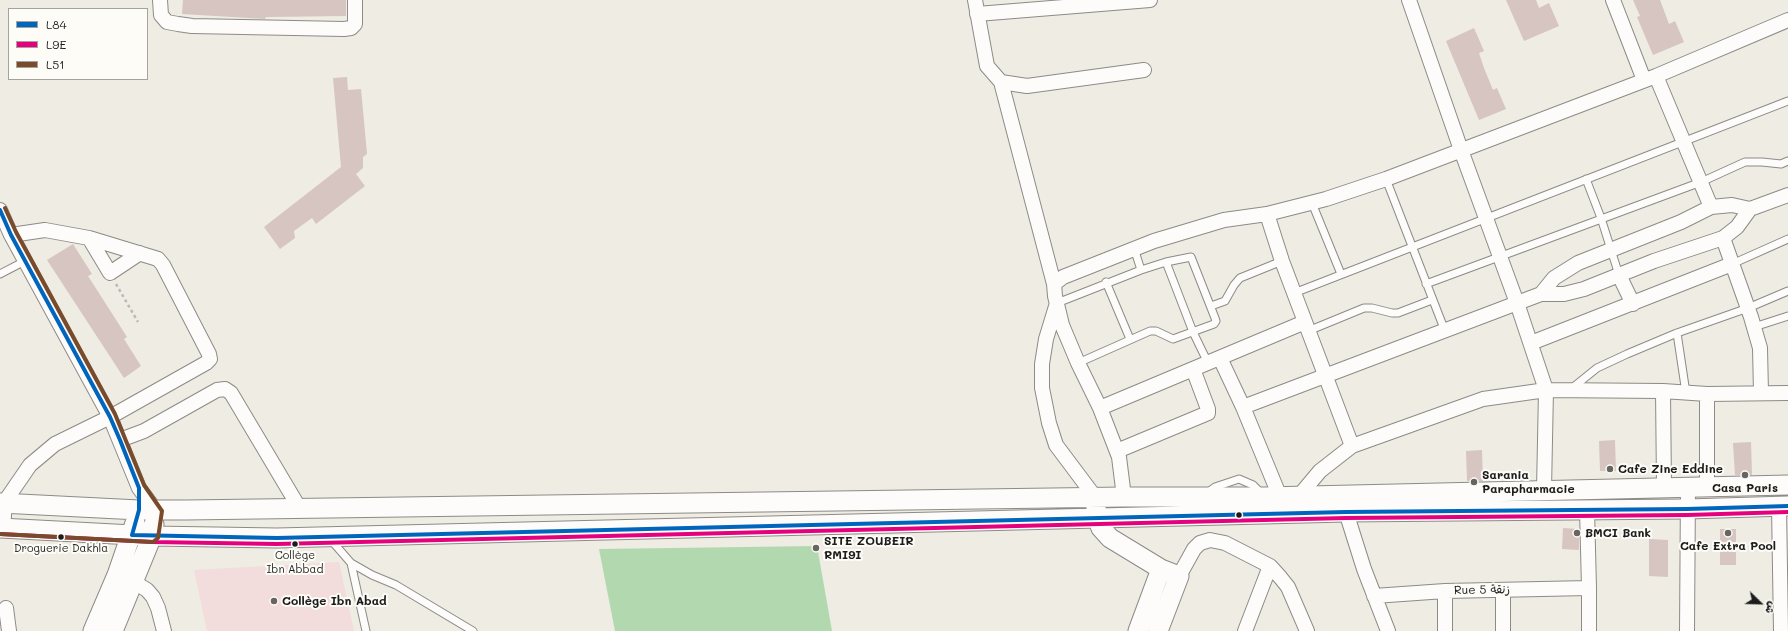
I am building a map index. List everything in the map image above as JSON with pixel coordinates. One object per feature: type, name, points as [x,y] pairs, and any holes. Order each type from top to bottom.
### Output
[{"type":"main road","points":[[3,503],[148,510],[300,509],[1124,497],[1272,497],[1788,485]]},
{"type":"main road","points":[[1095,498],[1097,518],[1101,528],[1110,538],[1161,569],[1179,576],[1159,629]]},
{"type":"main road","points":[[2,528],[152,536],[277,538],[1346,512],[1687,509],[1783,506]]},
{"type":"main road","points":[[93,631],[132,535],[148,510]]},
{"type":"main road","points":[[113,631],[152,536],[148,510]]},
{"type":"main road","points":[[1136,629],[1161,569]]},
{"type":"street","points":[[160,0],[161,15],[167,22],[178,24],[192,26],[344,29],[351,28],[355,24],[355,0]]},
{"type":"street","points":[[975,0],[987,66],[1001,82],[1054,284],[1062,325],[1078,363],[1100,408],[1117,451],[1124,497]]},
{"type":"street","points":[[977,14],[1150,0]]},
{"type":"street","points":[[1409,0],[1461,150],[1517,303],[1546,390],[1544,490]]},
{"type":"street","points":[[1612,0],[1650,78],[1684,142],[1711,207]]},
{"type":"street","points":[[1054,284],[1063,277],[1134,248],[1224,220],[1267,214],[1312,203],[1386,179],[1650,78],[1788,20]]},
{"type":"street","points":[[1001,82],[1027,86],[1144,70]]},
{"type":"street","points":[[1541,294],[1554,278],[1578,263],[1681,222],[1711,207],[1732,205],[1750,209],[1788,195]]},
{"type":"street","points":[[1243,407],[1541,294],[1564,294],[1584,289],[1654,261],[1723,238],[1737,227],[1750,209]]},
{"type":"street","points":[[0,210],[25,261],[110,417],[148,510]]},
{"type":"street","points":[[1267,214],[1282,262],[1352,446]]},
{"type":"street","points":[[2,528],[3,503],[30,465],[55,444],[110,417],[206,363],[210,359],[209,354],[163,265],[158,259],[90,238],[45,230],[12,235]]},
{"type":"street","points":[[90,238],[110,273],[140,253]]},
{"type":"street","points":[[1723,238],[1748,308],[1760,348],[1761,393]]},
{"type":"street","points":[[1531,343],[1732,264]]},
{"type":"street","points":[[1619,275],[1633,304]]},
{"type":"street","points":[[1057,303],[1046,339],[1042,364],[1042,388],[1056,445],[1095,498]]},
{"type":"street","points":[[1100,408],[1193,369],[1307,326]]},
{"type":"street","points":[[1214,361],[1243,407],[1272,497]]},
{"type":"street","points":[[1117,451],[1208,413],[1193,369]]},
{"type":"street","points":[[120,440],[144,431],[217,390],[225,389],[231,393],[300,509]]},
{"type":"street","points":[[1299,496],[1320,472],[1352,446],[1483,399],[1546,390],[1662,391],[1707,394],[1788,393]]},
{"type":"street","points":[[1662,391],[1664,488]]},
{"type":"street","points":[[1707,394],[1707,486]]},
{"type":"street","points":[[1687,631],[1688,487]]},
{"type":"street","points":[[1783,506],[1783,623]]},
{"type":"street","points":[[1587,509],[1589,588],[1588,631]]},
{"type":"street","points":[[1346,512],[1350,530],[1388,631]]},
{"type":"street","points":[[1179,576],[1194,549],[1200,543],[1210,540],[1225,543],[1270,566],[1288,586],[1307,631]]},
{"type":"street","points":[[1245,631],[1270,566]]},
{"type":"street","points":[[134,582],[148,590],[153,597],[158,608],[164,631]]},
{"type":"street","name":"Rue 5 زنقة","points":[[1374,596],[1445,591],[1589,588]]},
{"type":"street","points":[[1503,590],[1503,631]]},
{"type":"street","points":[[1445,591],[1446,631]]},
{"type":"street","points":[[6,608],[9,631]]},
{"type":"street","points":[[1136,629],[1159,629]]},
{"type":"lane","points":[[1294,293],[1486,217],[1788,101]]},
{"type":"lane","points":[[1426,284],[1701,182],[1745,162],[1781,164],[1788,161]]},
{"type":"lane","points":[[1386,179],[1445,331]]},
{"type":"lane","points":[[1586,179],[1602,218],[1619,275]]},
{"type":"lane","points":[[1312,203],[1341,274]]},
{"type":"lane","points":[[1732,264],[1788,239]]},
{"type":"lane","points":[[1134,248],[1141,270]]},
{"type":"lane","points":[[1057,303],[1106,282],[1141,270],[1166,262],[1191,258],[1211,306],[1216,321],[1194,332],[1173,339],[1156,331],[1150,331],[1078,363]]},
{"type":"lane","points":[[0,274],[25,261]]},
{"type":"lane","points":[[1166,262],[1194,332],[1214,361]]},
{"type":"lane","points":[[1211,306],[1225,301],[1234,285],[1240,278],[1282,262]]},
{"type":"lane","points":[[1106,282],[1130,339]]},
{"type":"lane","points":[[1569,390],[1597,368],[1677,333],[1748,308],[1788,291]]},
{"type":"lane","points":[[1307,326],[1364,308],[1398,313],[1432,300]]},
{"type":"lane","points":[[1754,327],[1788,316]]},
{"type":"lane","points":[[1677,333],[1686,392]]},
{"type":"lane","points":[[328,536],[350,563],[372,575],[396,585],[473,631]]},
{"type":"lane","points":[[350,563],[366,631]]},
{"type":"path","points":[[110,273],[138,322]]},
{"type":"shaded area","name":"Collège Ibn Abad","points":[[339,562],[354,631],[207,631],[194,570]]},
{"type":"green space","points":[[817,546],[832,631],[615,631],[599,549]]},
{"type":"building","points":[[183,0],[346,0],[346,16],[266,17],[265,19],[182,14]]},
{"type":"building","points":[[1506,0],[1536,0],[1539,8],[1549,3],[1559,26],[1524,41]]},
{"type":"building","points":[[1633,0],[1660,0],[1669,24],[1675,21],[1684,42],[1653,55],[1637,17],[1640,16]]},
{"type":"building","points":[[1474,28],[1484,51],[1479,53],[1484,68],[1493,90],[1497,88],[1506,109],[1479,120],[1446,41]]},
{"type":"building","points":[[347,77],[348,90],[361,89],[367,154],[363,157],[363,168],[356,174],[365,186],[316,224],[312,218],[294,231],[295,238],[280,249],[264,227],[341,167],[333,78]]},
{"type":"building","points":[[73,244],[92,274],[88,276],[127,337],[124,339],[141,366],[124,378],[47,260]]},
{"type":"building","points":[[1615,440],[1616,471],[1600,471],[1599,441]]},
{"type":"building","points":[[1751,442],[1752,475],[1735,475],[1733,443]]},
{"type":"building","points":[[1482,450],[1483,481],[1467,481],[1466,451]]},
{"type":"building","points":[[1563,528],[1579,529],[1579,550],[1562,549]]},
{"type":"building","points":[[1720,529],[1736,529],[1736,565],[1720,565]]},
{"type":"building","points":[[1649,539],[1668,540],[1668,577],[1649,576]]},
{"type":"transit line","name":"L51","points":[[0,534],[153,542],[158,538],[162,511],[144,485],[115,414],[16,232],[5,208]]},
{"type":"transit line","name":"L84","points":[[0,210],[11,235],[110,417],[120,440],[139,488],[139,510],[132,535],[277,538],[1346,512],[1687,509],[1788,506]]},
{"type":"transit line","name":"L9E","points":[[0,534],[152,542],[277,544],[1346,518],[1687,515],[1788,512]]},
{"type":"place","name":"Cafe Zine Eddine","points":[[1610,469]]},
{"type":"place","name":"Casa Paris","points":[[1745,475]]},
{"type":"place","name":"Sarania Parapharmacie","points":[[1474,482]]},
{"type":"place","name":"BMCI Bank","points":[[1577,533]]},
{"type":"place","name":"Cafe Extra Pool","points":[[1728,533]]},
{"type":"place","name":"Droguerie Dakhla","points":[[61,537]]},
{"type":"place","name":"Collège Ibn Abbad","points":[[295,544]]},
{"type":"place","name":"SITE ZOUBEIR RMI9I","points":[[816,548]]},
{"type":"place","name":"Collège Ibn Abad","points":[[274,601]]}]
